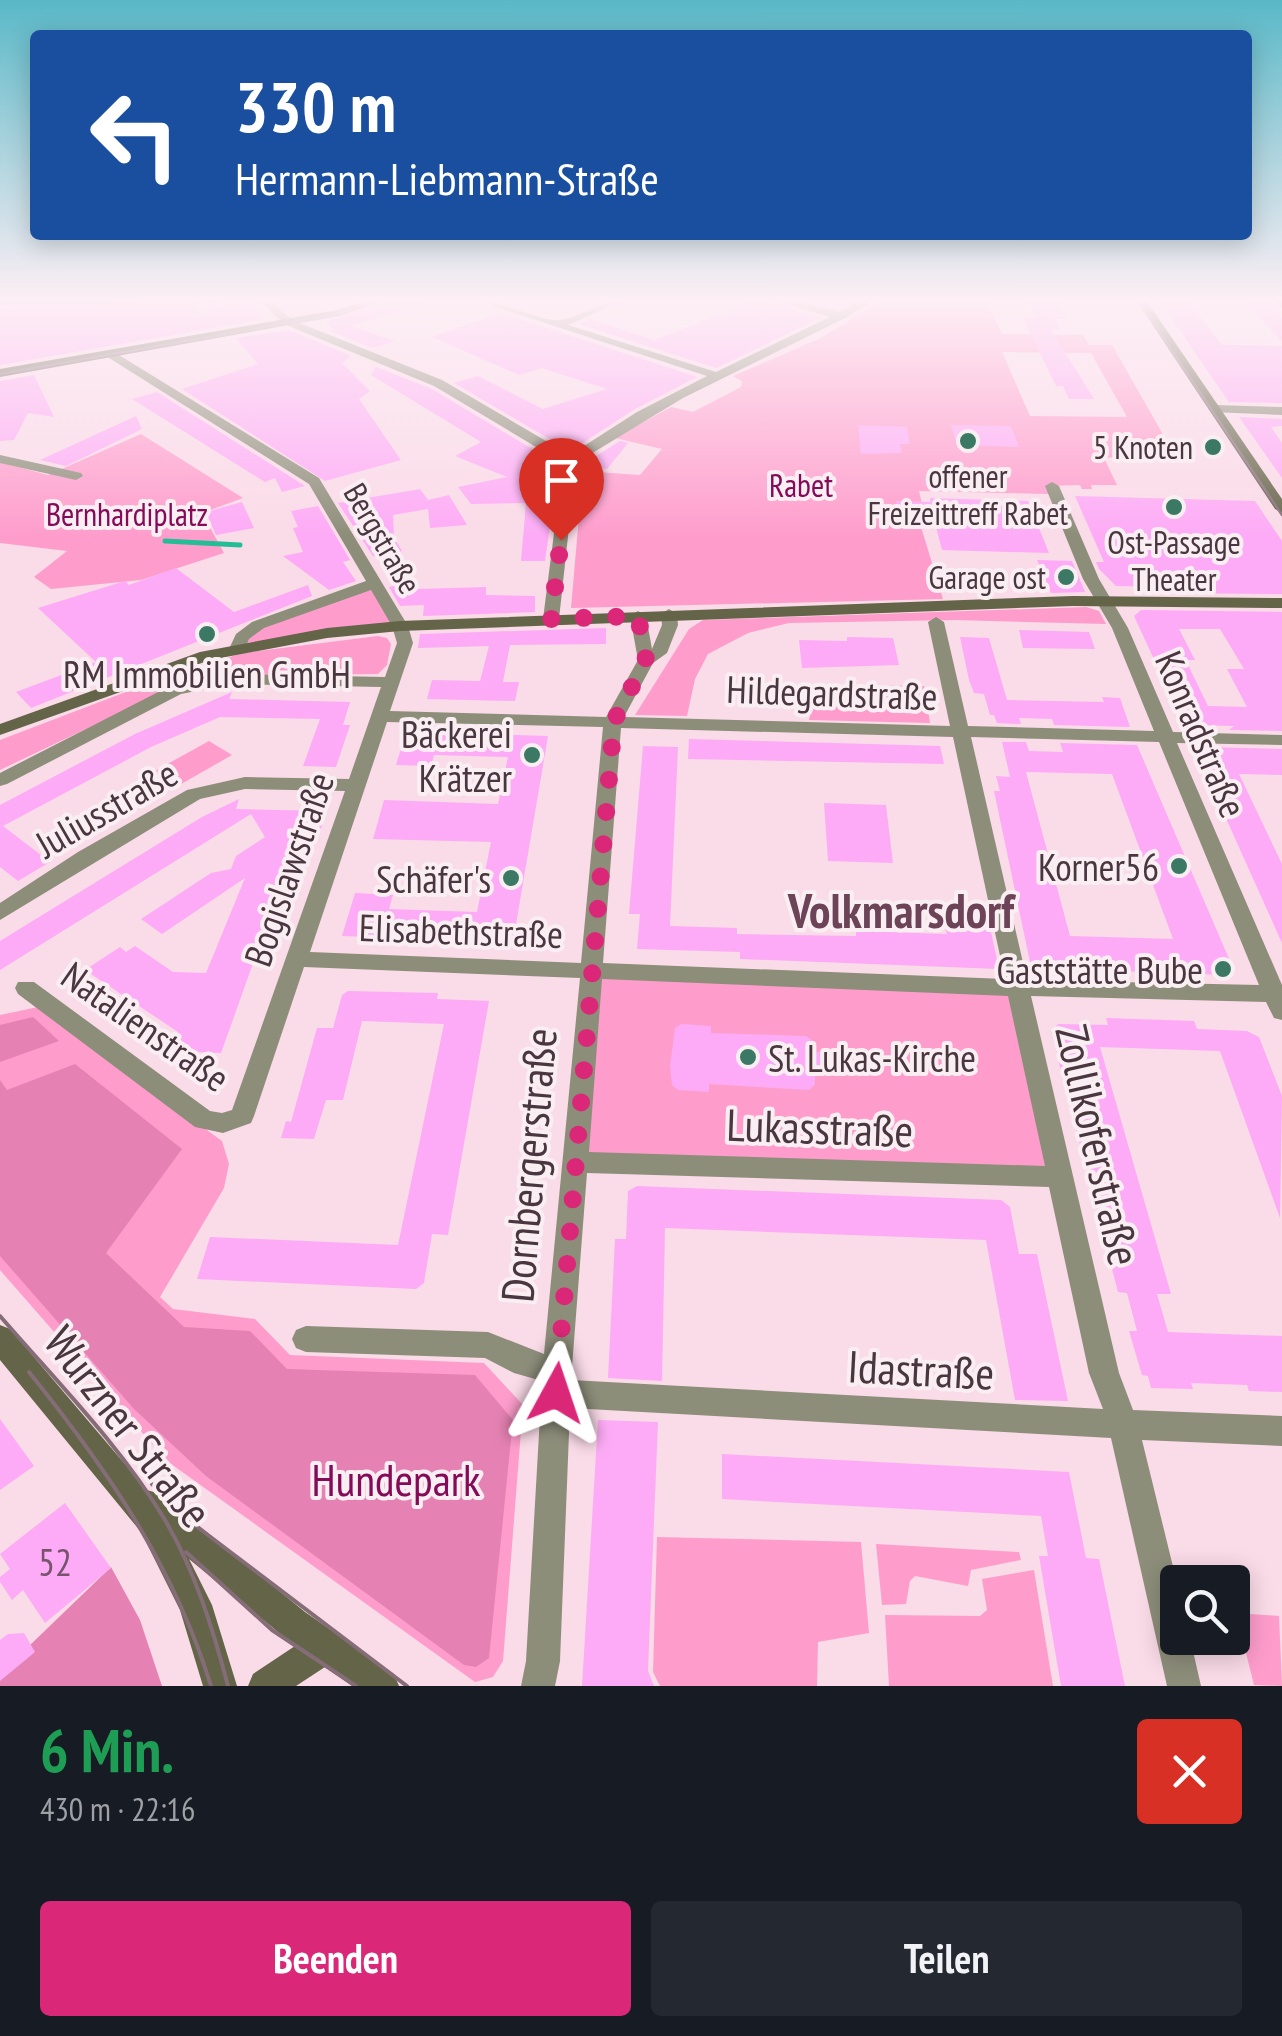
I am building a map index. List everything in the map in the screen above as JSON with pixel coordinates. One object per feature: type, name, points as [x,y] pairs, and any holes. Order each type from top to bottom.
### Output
[{"type":"street","name":"Bergstraße","points":[[150,379],[314,481],[400,626]]},
{"type":"street","points":[[427,379],[570,461]]},
{"type":"street","points":[[551,619],[570,461],[640,415],[713,379]]},
{"type":"street","points":[[1194,379],[1282,509]]},
{"type":"street","points":[[1215,409],[1282,411]]},
{"type":"street","points":[[0,459],[76,476]]},
{"type":"street","name":"Konradstraße","points":[[1052,486],[1279,1000]]},
{"type":"street","points":[[237,649],[242,637],[258,625],[372,584]]},
{"type":"street","points":[[0,730],[176,665],[237,649],[400,626],[1105,600],[1282,603]]},
{"type":"street","points":[[646,660],[654,615]]},
{"type":"street","name":"Dornbergerstraße","points":[[538,1686],[543,1661],[556,1382],[614,721],[646,660],[659,653],[670,625],[654,615]]},
{"type":"street","name":"Zollikoferstraße","points":[[936,622],[1104,1373],[1122,1424],[1184,1686]]},
{"type":"street","name":"Bogislawstraße","points":[[222,1123],[242,1116],[405,643],[400,626]]},
{"type":"street","points":[[0,780],[176,690],[232,679],[392,682]]},
{"type":"street","name":"Hildegardstraße","points":[[380,716],[1282,740]]},
{"type":"street","name":"Juliusstraße","points":[[5,903],[194,794],[245,783],[356,785]]},
{"type":"street","name":"Elisabethstraße","points":[[296,960],[1279,1000]]},
{"type":"street","name":"Natalienstraße","points":[[26,988],[204,1120],[222,1123]]},
{"type":"street","name":"Lukasstraße","points":[[576,1162],[1060,1177]]},
{"type":"street","name":"Wurzner Straße","points":[[0,1338],[140,1504],[174,1559],[203,1626],[220,1686]]},
{"type":"street","points":[[306,1339],[488,1345],[556,1382]]},
{"type":"street","name":"Idastraße","points":[[556,1382],[1122,1424],[1282,1431]]},
{"type":"street","points":[[117,1477],[324,1646],[382,1686]]},
{"type":"street","points":[[265,1686],[324,1646]]},
{"type":"green space","name":"Rabet","points":[[738,379],[1014,379],[1030,416],[1127,417],[1105,379],[1131,379],[1169,445],[1134,445],[1139,456],[1104,458],[1117,485],[1091,485],[1092,489],[1082,489],[1080,485],[1047,486],[1049,494],[919,491],[927,526],[921,527],[943,599],[571,608],[583,471],[640,475],[662,449],[615,438],[671,407],[693,412],[741,387],[742,381]]},
{"type":"green space","name":"Bernhardiplatz","points":[[141,434],[243,498],[202,513],[224,553],[141,580],[51,589],[34,577],[67,551],[0,543],[0,462],[48,475]]},
{"type":"green space","points":[[372,584],[400,626],[237,649],[258,625]]},
{"type":"green space","points":[[1086,607],[1099,611],[1106,624],[954,620],[789,623],[748,633],[708,654],[695,679],[687,716],[635,715],[689,629],[703,620]]},
{"type":"green space","points":[[387,638],[391,644],[387,665],[378,674],[216,676],[174,687],[0,770],[0,740],[131,690],[242,653]]},
{"type":"green space","points":[[816,685],[924,686],[930,723],[809,720]]},
{"type":"green space","points":[[209,741],[232,755],[176,787],[153,772]]},
{"type":"green space","points":[[593,970],[1017,988],[1060,1177],[576,1162]]},
{"type":"green space","name":"Hundepark","points":[[38,1007],[222,1141],[229,1164],[224,1188],[160,1297],[173,1309],[255,1319],[290,1355],[484,1363],[523,1405],[503,1661],[493,1677],[475,1682],[167,1461],[0,1270],[0,1015]]},
{"type":"green space","points":[[33,1017],[59,1041],[0,1062],[0,1025]]},
{"type":"green space","name":"Hundepark","points":[[75,1064],[182,1149],[106,1253],[184,1327],[250,1331],[287,1369],[475,1375],[513,1420],[489,1658],[476,1667],[464,1665],[206,1476],[134,1409],[0,1256],[0,1080],[7,1090]]},
{"type":"green space","points":[[657,1537],[861,1542],[869,1633],[818,1642],[817,1686],[660,1686],[653,1672]]},
{"type":"green space","points":[[876,1544],[1019,1552],[1021,1560],[971,1570],[968,1586],[915,1576],[910,1581],[906,1604],[882,1605]]},
{"type":"green space","points":[[111,1567],[140,1620],[162,1686],[0,1686],[0,1674]]},
{"type":"green space","points":[[1034,1570],[1053,1686],[889,1686],[885,1615],[980,1616],[987,1610],[982,1579]]},
{"type":"green space","points":[[1250,1614],[1279,1616],[1282,1686],[1254,1685],[1246,1655],[1250,1655]]},
{"type":"building","points":[[36,379],[54,417],[28,413],[14,440],[0,441],[0,381]]},
{"type":"building","points":[[213,379],[358,379],[370,391],[359,399],[401,460],[325,481],[182,389]]},
{"type":"building","points":[[377,379],[406,379],[432,389],[559,465],[545,561],[521,561],[526,503],[471,504],[458,487],[507,477],[455,456],[481,442]]},
{"type":"building","points":[[483,379],[543,409],[607,389],[575,379],[694,379],[635,409],[570,451],[454,383]]},
{"type":"building","points":[[1052,379],[1081,379],[1094,399],[1069,399],[1063,386],[1056,386]]},
{"type":"building","points":[[1213,379],[1282,379],[1282,403],[1229,402]]},
{"type":"building","points":[[157,392],[305,486],[282,492],[275,478],[265,482],[132,399]]},
{"type":"building","points":[[136,416],[142,429],[66,466],[40,460]]},
{"type":"building","points":[[1239,417],[1282,419],[1282,426],[1271,427],[1282,443],[1282,478]]},
{"type":"building","points":[[858,425],[907,427],[910,444],[900,444],[902,453],[861,454]]},
{"type":"building","points":[[951,425],[1011,426],[1019,447],[957,445]]},
{"type":"building","points":[[620,441],[628,443],[607,469],[579,467]]},
{"type":"building","points":[[420,489],[428,500],[449,495],[467,525],[430,528],[428,509],[393,515],[394,538],[402,551],[373,556],[338,503]]},
{"type":"building","points":[[1075,496],[1255,501],[1282,541],[1282,594],[1164,593],[1172,587],[1116,586],[1099,569],[1096,562],[1104,562]]},
{"type":"building","points":[[930,498],[1028,501],[1049,553],[942,550],[935,523],[900,522],[896,501],[930,502]]},
{"type":"building","points":[[242,502],[254,528],[216,535],[206,512]]},
{"type":"building","points":[[318,506],[350,560],[343,562],[356,581],[329,590],[283,556],[303,552],[291,511]]},
{"type":"building","name":"Garage ost","points":[[1037,560],[1072,561],[1085,592],[1051,593]]},
{"type":"building","points":[[176,568],[234,612],[308,585],[312,596],[31,708],[16,692],[96,662],[38,608],[125,581],[129,585]]},
{"type":"building","points":[[413,582],[418,589],[486,587],[486,595],[535,596],[535,612],[423,616],[424,605],[400,606],[389,587]]},
{"type":"building","points":[[1141,610],[1282,612],[1282,731],[1229,730],[1234,726],[1192,725],[1182,720],[1134,616]],"holes":[[[1179,629],[1220,629],[1244,669],[1227,669],[1247,707],[1208,706],[1189,667],[1187,660],[1195,660]]]},
{"type":"building","points":[[606,628],[606,644],[510,645],[503,682],[519,682],[515,701],[427,699],[432,680],[480,681],[489,646],[418,648],[420,634]]},
{"type":"building","points":[[1019,630],[1089,632],[1095,649],[1023,648]]},
{"type":"building","points":[[847,637],[893,638],[899,665],[802,668],[799,640],[847,641]]},
{"type":"building","points":[[960,637],[989,638],[1007,700],[1104,702],[1102,697],[1120,698],[1130,727],[1054,725],[1052,719],[1019,718],[1021,724],[997,723],[994,715],[990,715],[984,694],[974,693]]},
{"type":"building","points":[[232,692],[229,699],[350,702],[343,725],[350,725],[336,767],[303,766],[320,719],[220,717],[151,747],[3,826],[50,862],[18,881],[0,867],[0,805],[135,734]]},
{"type":"building","points":[[406,732],[548,736],[513,942],[342,936],[355,893],[393,895],[389,909],[477,912],[491,842],[373,839],[384,800],[498,804],[508,757],[434,755],[431,766],[396,765]]},
{"type":"building","points":[[689,739],[940,746],[944,764],[688,759]]},
{"type":"building","points":[[1002,742],[1026,742],[1029,751],[1063,752],[1060,743],[1137,745],[1233,968],[1226,975],[1037,968],[1030,962],[994,791],[1000,791],[996,776],[1010,777]],"holes":[[[1026,772],[1112,774],[1173,939],[1070,936]]]},
{"type":"building","points":[[643,746],[678,747],[670,926],[737,928],[737,934],[856,936],[856,931],[947,934],[944,925],[990,927],[999,969],[740,959],[740,952],[637,949],[640,914],[629,914]]},
{"type":"building","points":[[1208,747],[1282,749],[1282,775],[1239,774],[1282,864],[1282,943],[1198,756]]},
{"type":"building","points":[[239,799],[236,809],[326,811],[320,832],[300,832],[221,1053],[170,1051],[178,1032],[85,970],[120,947],[126,952],[135,946],[173,972],[206,973],[245,878],[162,934],[141,919],[211,873],[231,869],[236,856],[265,837],[251,814],[0,970],[0,941],[202,817]]},
{"type":"building","points":[[824,803],[886,805],[893,863],[828,861]]},
{"type":"building","points":[[348,991],[438,993],[437,999],[489,1001],[448,1235],[432,1234],[424,1283],[416,1289],[197,1279],[210,1237],[398,1245],[444,1024],[362,1021],[343,1100],[326,1100],[314,1139],[281,1138],[286,1121],[291,1122],[317,1028],[333,1028],[342,995]]},
{"type":"building","points":[[1106,1018],[1194,1021],[1197,1029],[1247,1031],[1259,1037],[1282,1096],[1280,1218],[1220,1051],[1100,1047],[1171,1294],[1157,1294],[1168,1332],[1282,1336],[1282,1392],[1249,1391],[1247,1385],[1191,1383],[1193,1389],[1151,1388],[1148,1376],[1142,1375],[1129,1331],[1137,1331],[1127,1293],[1118,1292],[1051,1032],[1058,1024],[1108,1025]]},
{"type":"building","name":"St. Lukas-Kirche","points":[[681,1024],[711,1026],[711,1033],[806,1036],[813,1041],[814,1052],[826,1052],[827,1075],[815,1074],[815,1085],[809,1090],[709,1084],[709,1092],[678,1090],[672,1085],[670,1066],[675,1028]]},
{"type":"building","points":[[637,1186],[1001,1200],[1010,1207],[1019,1254],[1037,1254],[1068,1401],[1015,1400],[986,1240],[665,1228],[662,1381],[608,1378],[615,1239],[626,1239],[628,1191]]},
{"type":"building","points":[[0,1419],[34,1466],[0,1490]]},
{"type":"building","points":[[598,1420],[658,1422],[648,1671],[654,1686],[582,1686]]},
{"type":"building","points":[[722,1454],[1069,1472],[1086,1558],[1099,1559],[1125,1686],[1061,1686],[1039,1556],[1048,1556],[1041,1516],[722,1499]]},
{"type":"building","points":[[65,1503],[111,1568],[45,1623],[23,1590],[12,1600],[0,1582],[0,1577],[10,1569],[0,1554]]},
{"type":"building","points":[[24,1633],[35,1652],[0,1681],[0,1640],[8,1634]]},
{"type":"waterway","points":[[165,541],[240,545]]},
{"type":"tram line","points":[[1191,379],[1282,515]]},
{"type":"tram line","points":[[0,1316],[108,1440],[165,1520],[202,1601],[228,1686]]},
{"type":"tram line","points":[[29,1372],[111,1482],[158,1559],[196,1642],[211,1686]]},
{"type":"tram line","points":[[152,1484],[196,1526],[407,1686]]},
{"type":"tram line","points":[[186,1552],[272,1630],[356,1686]]},
{"type":"place","name":"offener Freizeittreff Rabet","points":[[968,441]]},
{"type":"place","name":"5 Knoten","points":[[1213,447]]},
{"type":"place","name":"Ost-Passage Theater","points":[[1174,507]]},
{"type":"place","name":"Garage ost","points":[[1066,577]]},
{"type":"place","name":"RM Immobilien GmbH","points":[[207,634]]},
{"type":"place","name":"Bäckerei Krätzer","points":[[532,755]]},
{"type":"place","name":"Korner56","points":[[1179,866]]},
{"type":"place","name":"Schäfer's","points":[[511,878]]},
{"type":"place","name":"Gaststätte Bube","points":[[1223,969]]},
{"type":"place","name":"St. Lukas-Kirche","points":[[748,1057]]},
{"type":"district","name":"Volkmarsdorf","points":[[901,910]]},
{"type":"route","points":[[556,1393],[614,721],[646,660],[638,616],[551,619],[561,540]]}]
